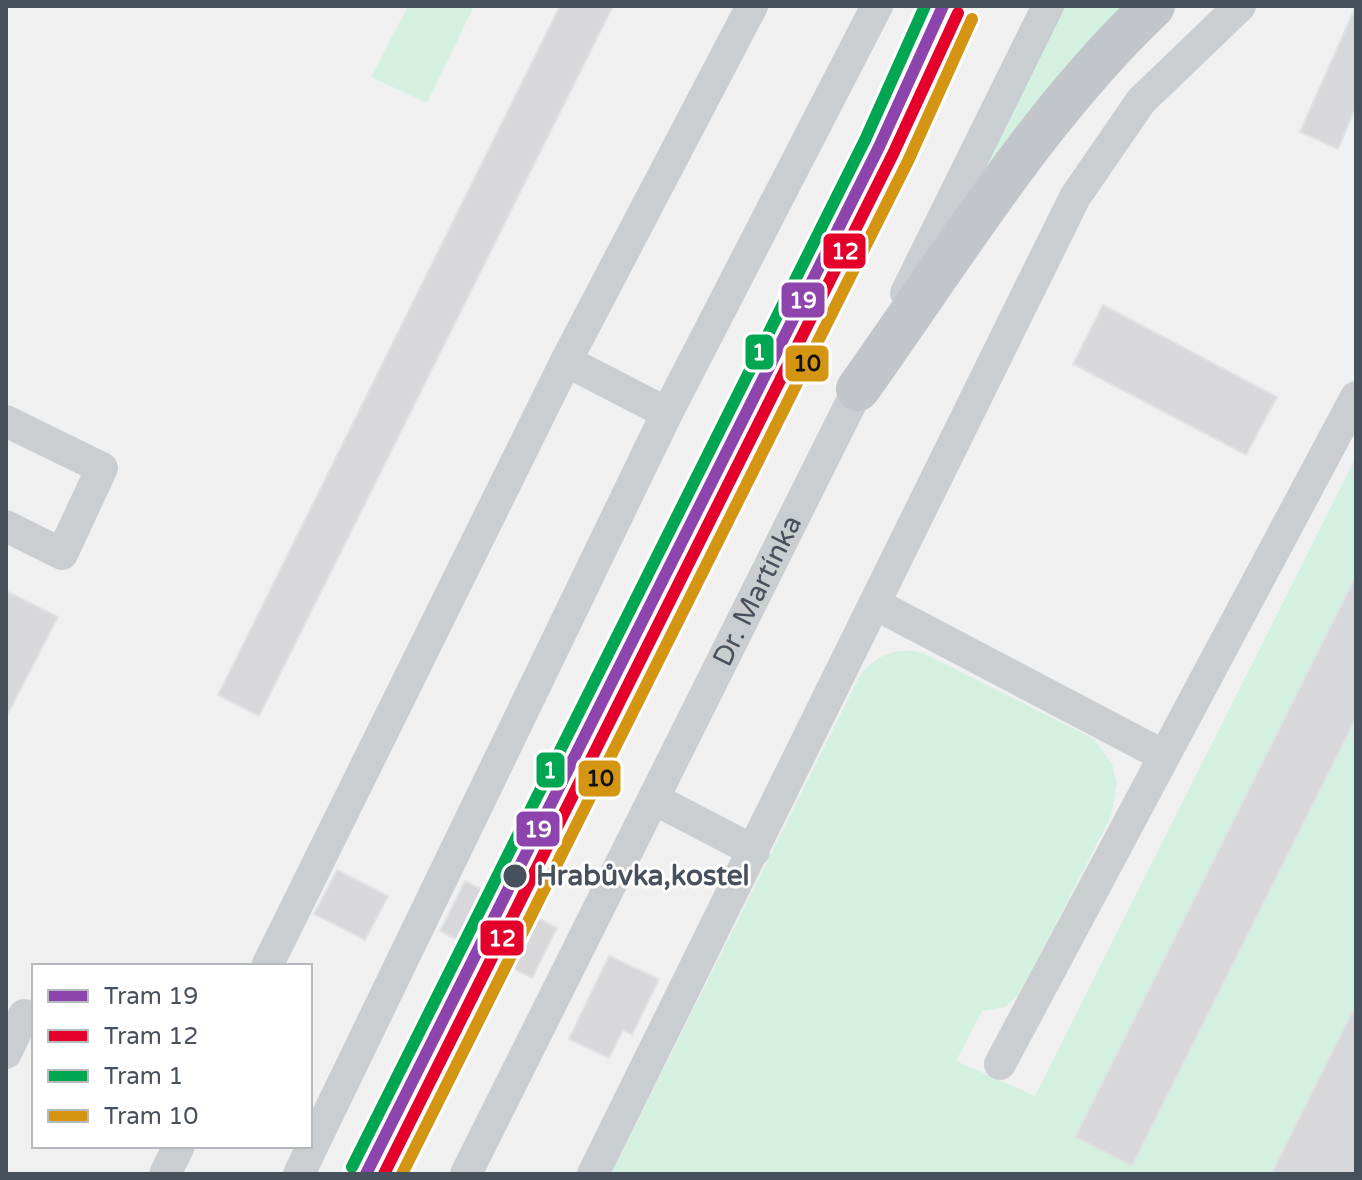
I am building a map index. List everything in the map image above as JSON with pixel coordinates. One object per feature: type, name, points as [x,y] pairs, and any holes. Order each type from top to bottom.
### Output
[{"type":"highway","points":[[858,389],[1043,129],[1079,83],[1153,6]]},
{"type":"street","points":[[268,964],[566,361],[752,6]]},
{"type":"street","points":[[312,1147],[667,413],[877,6]]},
{"type":"street","name":"Dr. Martínka","points":[[466,1174],[1048,6]]},
{"type":"street","points":[[593,1174],[877,605],[1075,197],[1141,101],[1240,6]]},
{"type":"street","points":[[566,361],[667,413]]},
{"type":"street","points":[[1000,1064],[1356,397]]},
{"type":"street","points":[[6,421],[102,468],[62,554],[6,526]]},
{"type":"street","points":[[877,605],[1164,756]]},
{"type":"street","points":[[654,799],[754,851]]},
{"type":"street","points":[[6,1053],[24,1015],[32,1019]]},
{"type":"street","points":[[165,1174],[178,1148]]},
{"type":"street","points":[[299,1174],[312,1148]]},
{"type":"green space","points":[[408,6],[474,6],[427,103],[371,77]]},
{"type":"green space","points":[[1050,6],[1153,6],[858,389]]},
{"type":"green space","points":[[1356,457],[1356,1174],[611,1174],[858,679],[871,664],[895,652],[923,653],[1094,739],[1112,764],[1117,783],[1111,816],[1020,994],[1005,1007],[982,1011],[956,1061],[1035,1096]]},
{"type":"building","points":[[560,6],[613,6],[259,716],[218,695]]},
{"type":"building","points":[[1356,6],[1356,107],[1338,149],[1300,132]]},
{"type":"building","points":[[1103,305],[1277,397],[1246,455],[1073,364]]},
{"type":"building","points":[[1356,575],[1356,718],[1132,1166],[1075,1137]]},
{"type":"building","points":[[6,591],[58,617],[6,717]]},
{"type":"building","points":[[337,870],[388,896],[365,940],[314,914]]},
{"type":"building","points":[[465,881],[557,928],[532,978],[440,931]]},
{"type":"building","points":[[609,956],[659,979],[632,1035],[623,1030],[609,1058],[569,1039]]},
{"type":"building","points":[[1356,1005],[1356,1174],[1271,1174]]},
{"type":"tram line","name":"1","points":[[352,1167],[865,140],[925,6]]},
{"type":"tram line","name":"19","points":[[366,1174],[879,147],[943,6]]},
{"type":"tram line","name":"12","points":[[384,1174],[893,154],[958,13]]},
{"type":"tram line","name":"10","points":[[402,1174],[908,161],[972,19]]},
{"type":"place","name":"Hrabůvka,kostel","points":[[515,876]]}]
